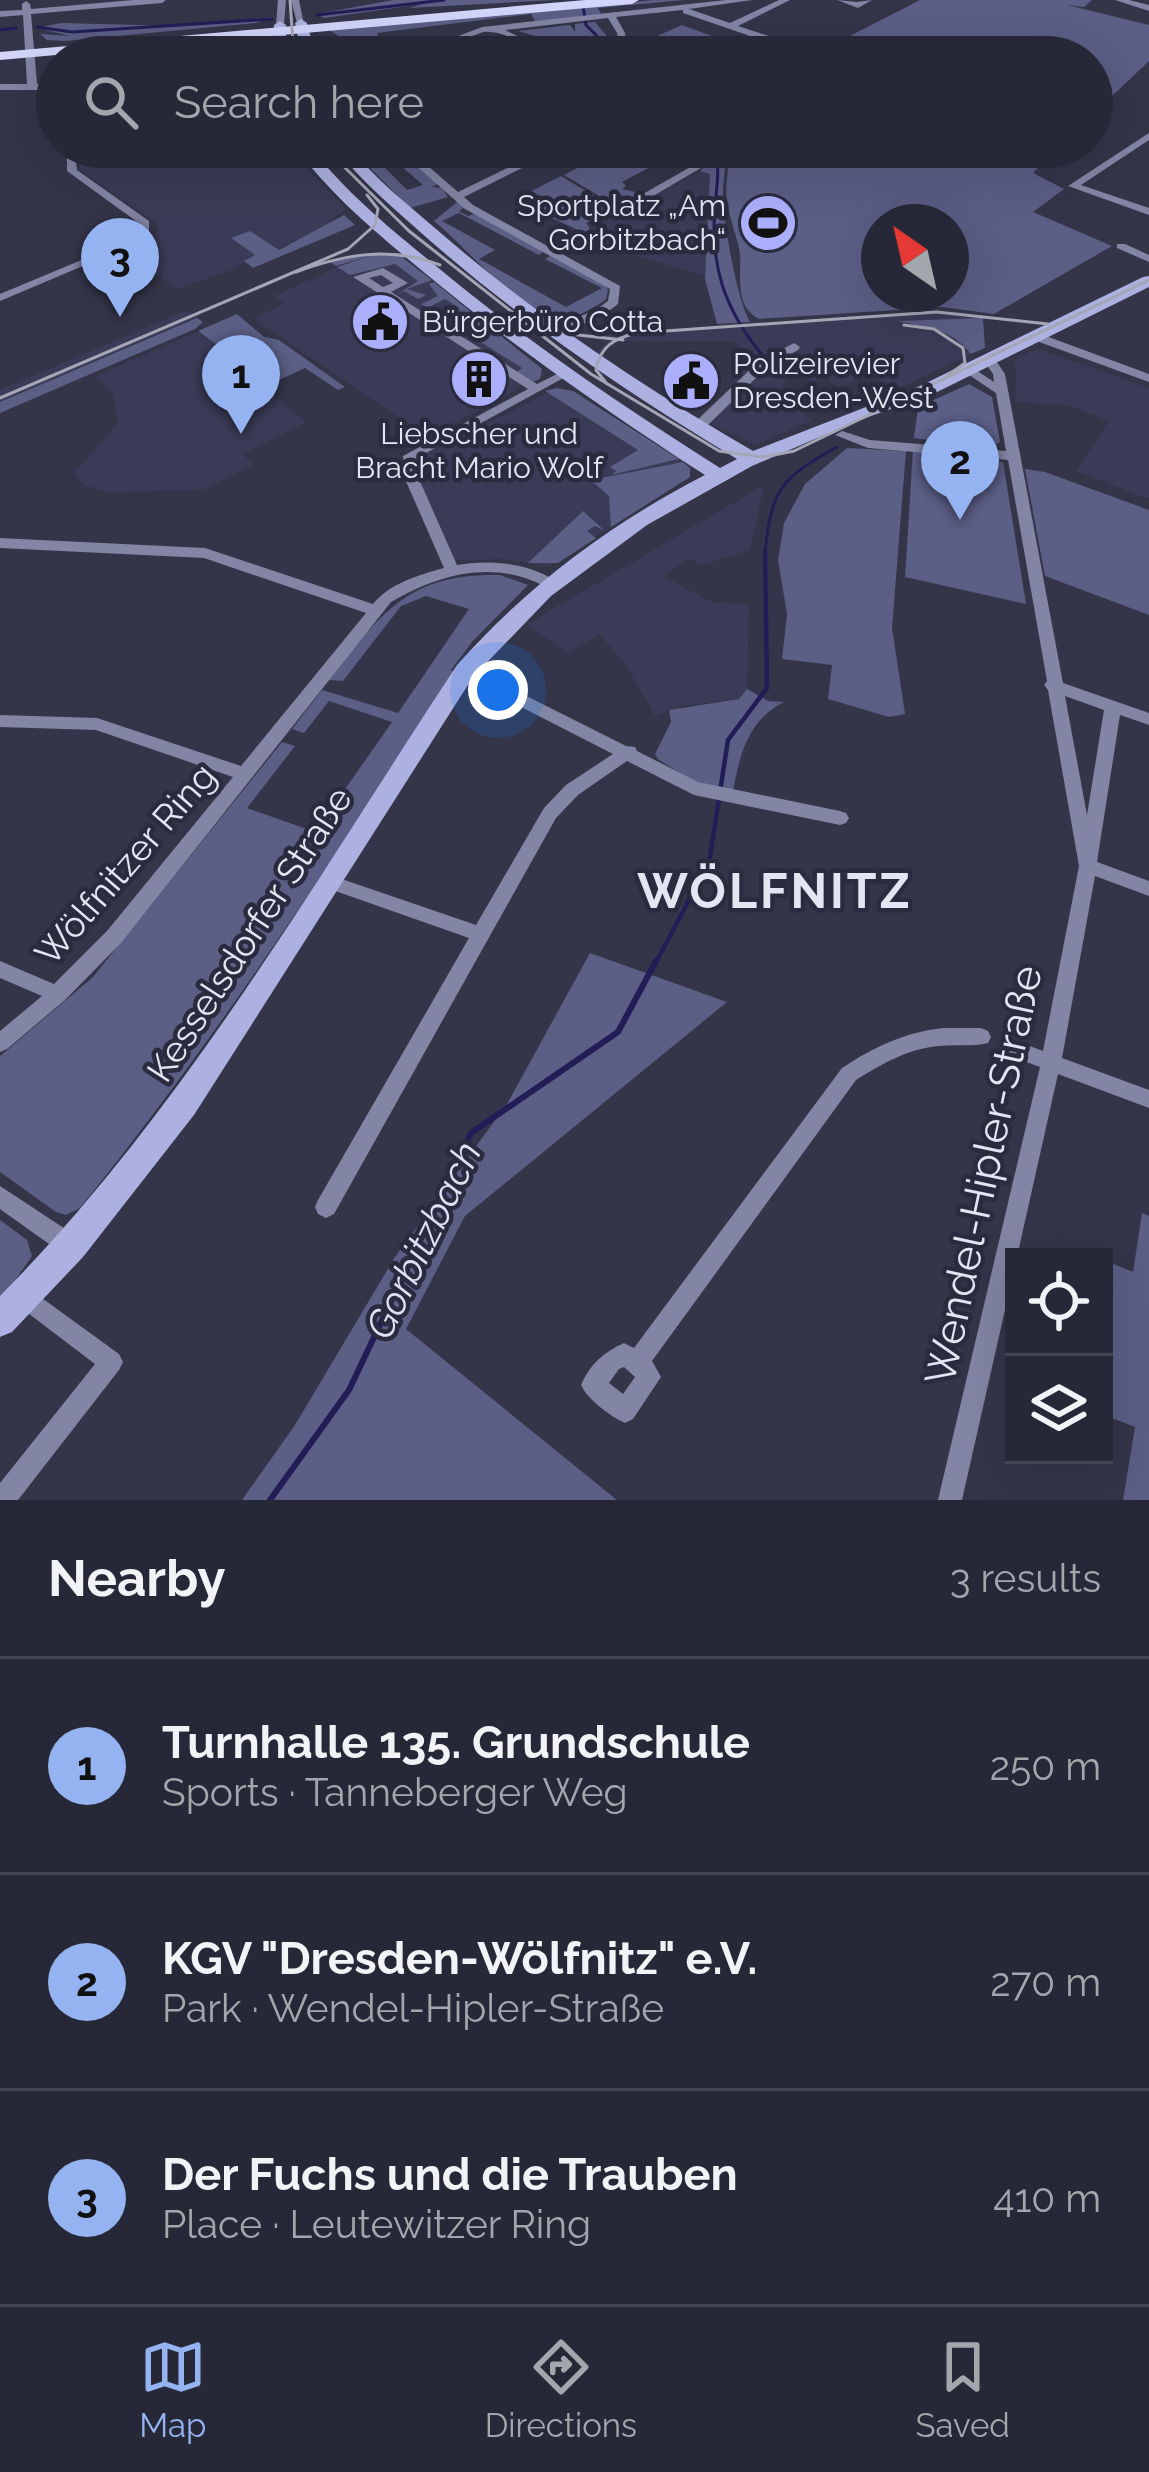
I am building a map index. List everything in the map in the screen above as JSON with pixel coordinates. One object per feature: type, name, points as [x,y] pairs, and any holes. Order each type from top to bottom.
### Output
[{"type":"main road","points":[[200,36],[583,8],[632,0]]},
{"type":"main road","points":[[302,27],[304,36]]},
{"type":"main road","points":[[280,29],[280,36]]},
{"type":"main road","points":[[0,53],[36,50]]},
{"type":"main road","points":[[319,168],[344,198],[563,375],[722,478]]},
{"type":"main road","points":[[364,168],[458,258],[543,327],[698,427],[755,470]]},
{"type":"main road","name":"Kesselsdorfer Straße","points":[[0,1319],[72,1246],[184,1105],[465,671],[504,624],[618,537],[722,478],[755,470],[842,435],[890,406],[1149,281]]},
{"type":"main road","name":"Kesselsdorfer Straße","points":[[554,586],[853,416],[890,406]]},
{"type":"street","points":[[28,0],[23,12],[32,85]]},
{"type":"street","points":[[0,14],[162,0]]},
{"type":"street","points":[[280,29],[282,0]]},
{"type":"street","points":[[295,0],[302,27]]},
{"type":"street","points":[[457,36],[583,8],[612,17],[748,0]]},
{"type":"street","points":[[729,27],[786,0]]},
{"type":"street","points":[[841,0],[858,5],[868,0]]},
{"type":"street","points":[[1119,0],[1149,8]]},
{"type":"street","points":[[685,10],[757,36]]},
{"type":"street","points":[[612,17],[622,36]]},
{"type":"street","points":[[496,29],[512,36]]},
{"type":"street","points":[[0,87],[36,85]]},
{"type":"street","points":[[1113,160],[1149,136]]},
{"type":"street","points":[[0,298],[144,238],[145,223],[72,168]]},
{"type":"street","points":[[424,168],[456,197],[612,283],[617,294],[614,302],[577,324],[543,327]]},
{"type":"street","points":[[456,197],[516,168]]},
{"type":"street","points":[[625,207],[694,168]]},
{"type":"street","points":[[1100,168],[1073,186],[1149,212]]},
{"type":"street","points":[[1121,246],[1149,259]]},
{"type":"street","points":[[382,292],[537,389]]},
{"type":"street","points":[[565,343],[577,324]]},
{"type":"street","points":[[1035,336],[1149,378]]},
{"type":"street","points":[[698,427],[746,377],[794,347]]},
{"type":"street","name":"Wendel-Hipler-Straße","points":[[988,358],[999,374],[998,390],[1088,866]]},
{"type":"street","points":[[966,369],[998,390]]},
{"type":"street","points":[[452,569],[412,479],[410,456],[563,375]]},
{"type":"street","points":[[842,435],[868,443],[1012,456]]},
{"type":"street","points":[[0,542],[205,553],[374,610]]},
{"type":"street","name":"Wölfnitzer Ring","points":[[0,1042],[58,994],[114,937],[374,610],[418,579],[452,569],[519,570],[554,586]]},
{"type":"street","points":[[465,671],[694,788],[840,818]]},
{"type":"street","points":[[1052,686],[1149,719]]},
{"type":"street","name":"Wendel-Hipler-Straße","points":[[950,1500],[1051,1062],[1113,706]]},
{"type":"street","name":"Wölfnitzer Ring","points":[[0,721],[98,724],[245,775]]},
{"type":"street","points":[[326,1207],[550,813],[572,790],[628,751]]},
{"type":"street","points":[[1088,866],[1149,889]]},
{"type":"street","points":[[330,882],[482,935]]},
{"type":"street","points":[[0,969],[58,994]]},
{"type":"street","points":[[638,1361],[849,1074],[890,1046],[938,1034],[981,1036]]},
{"type":"street","points":[[1009,1047],[1149,1099]]},
{"type":"street","points":[[0,1196],[72,1246]]},
{"type":"street","points":[[2,1500],[111,1362],[24,1296]]},
{"type":"shaded area","points":[[393,0],[556,0],[409,8],[422,4],[324,18],[317,14]]},
{"type":"shaded area","points":[[685,0],[598,8],[601,14],[639,10],[545,22],[535,21],[531,14],[378,36],[340,36],[329,30]]},
{"type":"shaded area","points":[[920,0],[1092,0],[1084,7],[1067,5],[1149,25],[1149,61],[1113,95],[1113,36],[850,36]]},
{"type":"shaded area","points":[[274,17],[256,23],[117,36],[70,36],[37,28],[61,23],[177,26]]},
{"type":"shaded area","points":[[595,22],[607,36],[535,36],[518,31],[570,25],[575,32],[575,24]]},
{"type":"shaded area","points":[[682,25],[712,36],[657,36]]},
{"type":"shaded area","points":[[308,168],[346,209],[319,230],[278,249],[250,231],[233,239],[257,256],[177,289],[128,253],[154,240],[155,222],[79,169]]},
{"type":"shaded area","points":[[370,168],[385,168],[407,190],[423,185],[403,168],[419,168],[438,184],[432,187],[442,188],[448,197],[410,208]]},
{"type":"shaded area","points":[[578,168],[649,168],[622,182],[626,186],[622,189],[646,194],[629,203],[621,194],[606,200],[564,175]]},
{"type":"shaded area","points":[[725,168],[728,241],[750,322],[717,324],[705,279],[710,174],[700,171]]},
{"type":"shaded area","points":[[728,168],[1038,168],[1033,173],[1064,189],[1033,212],[1112,246],[994,314],[969,311],[969,204],[861,204],[861,312],[866,312],[759,319],[742,298],[740,254],[727,200]]},
{"type":"shaded area","points":[[700,171],[710,174],[705,276],[628,253],[601,240],[590,224],[608,214],[625,213]]},
{"type":"shaded area","points":[[561,176],[604,202],[601,206],[606,212],[586,223],[597,239],[514,200]]},
{"type":"shaded area","points":[[457,202],[465,207],[459,211],[468,216],[476,213],[545,250],[539,255],[459,213],[442,221],[495,250],[479,259],[566,307],[602,288],[545,259],[550,256],[602,282],[608,289],[606,299],[560,321],[531,308],[434,221]]},
{"type":"shaded area","points":[[344,215],[355,225],[253,268],[244,261],[255,255],[231,238],[250,231],[279,250]]},
{"type":"shaded area","points":[[364,254],[405,254],[403,258],[432,280],[407,289],[426,295],[418,299],[404,291],[396,295],[418,281],[395,264],[350,275],[337,267],[370,256],[336,266],[329,261]]},
{"type":"shaded area","points":[[402,258],[544,375],[428,437],[253,318],[284,304],[274,296],[345,264]]},
{"type":"shaded area","points":[[434,282],[542,369],[540,379],[533,382],[517,372],[522,368],[446,320],[460,313],[445,299],[431,310],[421,304],[438,296],[429,284]]},
{"type":"shaded area","points":[[187,310],[197,318],[0,402],[0,390]]},
{"type":"shaded area","points":[[909,312],[983,318],[900,323],[939,329],[958,339],[971,354],[895,390],[870,374],[839,387],[824,377],[811,383],[793,371],[778,391],[812,420],[755,445],[711,424],[742,389],[729,385],[753,361],[734,341],[617,341],[604,350],[600,361],[595,354],[609,340],[572,338]]},
{"type":"shaded area","points":[[237,314],[264,337],[279,340],[345,387],[338,390],[305,368],[268,385],[233,357],[240,352],[225,351],[198,331]]},
{"type":"shaded area","points":[[197,318],[203,322],[195,329],[0,413],[0,402]]},
{"type":"shaded area","points":[[983,318],[985,348],[971,354],[947,334],[898,321]]},
{"type":"shaded area","points":[[197,332],[234,356],[272,389],[267,392],[307,422],[242,454],[254,464],[202,490],[107,492],[83,484],[74,473],[118,423],[113,394],[95,376]]},
{"type":"shaded area","points":[[1038,349],[1149,388],[1149,499],[1076,471],[1109,421],[1067,405],[1016,402],[1015,359]]},
{"type":"shaded area","points":[[969,384],[992,397],[1000,442],[989,448],[914,438],[918,407]]},
{"type":"shaded area","points":[[557,388],[573,391],[686,464],[690,477],[549,566],[502,559],[454,560],[417,477],[424,455]]},
{"type":"shaded area","points":[[545,391],[573,391],[679,459],[611,475],[616,471],[610,467],[638,450]]},
{"type":"shaded area","points":[[847,448],[906,451],[892,628],[905,714],[889,717],[828,699],[832,665],[782,659],[787,614],[778,560],[784,523],[805,484]]},
{"type":"shaded area","points":[[913,450],[1003,462],[1026,604],[905,577]]},
{"type":"shaded area","points":[[683,462],[690,468],[690,477],[611,527],[609,496],[594,483],[596,479]]},
{"type":"shaded area","points":[[1025,469],[1149,510],[1149,615],[1045,576]]},
{"type":"shaded area","points":[[764,485],[750,550],[700,566],[689,558],[664,577],[713,602],[749,604],[747,689],[739,699],[681,706],[655,716],[625,663],[599,634],[568,653],[526,625]]},
{"type":"shaded area","points":[[583,511],[605,531],[595,526],[587,531],[596,538],[558,563],[528,563]]},
{"type":"shaded area","points":[[500,575],[528,585],[451,670],[454,672],[274,945],[80,1208],[66,1215],[56,1212],[0,1172],[0,1056],[93,977],[282,742],[295,746],[247,808],[315,832],[392,722],[329,701],[304,733],[292,729],[322,690],[398,713],[469,609],[426,596],[401,606],[343,681],[329,680],[382,617],[419,590],[468,576]]},
{"type":"shaded area","points":[[747,689],[768,701],[784,702],[754,728],[733,791],[690,780],[658,759],[655,754],[671,722],[669,710],[739,699]]},
{"type":"shaded area","points":[[590,953],[727,1002],[465,1216],[406,1329],[617,1500],[242,1500],[295,1425],[395,1257],[507,1104]]},
{"type":"shaded area","points":[[1142,1213],[1149,1216],[1149,1500],[1123,1500],[1135,1427],[1113,1418],[1113,1264],[1133,1272]]},
{"type":"shaded area","points":[[0,1220],[27,1240],[32,1256],[0,1302]]},
{"type":"waterway","points":[[317,15],[444,0]]},
{"type":"waterway","name":"Gorbitzbach","points":[[582,0],[586,25],[597,36]]},
{"type":"waterway","points":[[37,27],[72,32],[272,19]]},
{"type":"waterway","points":[[0,30],[16,28]]},
{"type":"waterway","name":"Gorbitzbach","points":[[718,168],[714,227],[722,286],[738,321],[763,356]]},
{"type":"waterway","name":"Gorbitzbach","points":[[765,554],[771,514],[782,488],[837,447]]},
{"type":"waterway","name":"Gorbitzbach","points":[[655,964],[709,863],[728,740],[767,688],[765,554]]},
{"type":"waterway","name":"Gorbitzbach","points":[[270,1500],[349,1390],[471,1133],[618,1032],[656,961]]},
{"type":"tram line","points":[[290,0],[293,36]]},
{"type":"tram line","points":[[345,168],[409,231],[535,330]]},
{"type":"tram line","points":[[0,398],[348,249],[375,225],[378,209],[367,195]]},
{"type":"tram line","points":[[296,272],[332,261],[385,254],[440,265]]},
{"type":"tram line","points":[[606,383],[719,451],[764,457],[794,451],[1149,280]]},
{"type":"tram line","points":[[619,340],[637,333],[937,312],[1048,324]]},
{"type":"tram line","points":[[904,325],[934,329],[963,348],[965,363],[948,375]]},
{"type":"tram line","points":[[535,330],[619,340]]},
{"type":"tram line","points":[[535,330],[606,383]]},
{"type":"tram line","points":[[606,383],[596,370],[605,349],[619,340]]},
{"type":"tram line","points":[[619,340],[623,340]]},
{"type":"place","name":"Sportplatz „Am Gorbitzbach“","points":[[768,223]]},
{"type":"place","name":"Der Fuchs und die Trauben","points":[[120,317]]},
{"type":"place","name":"Bürgerbüro Cotta","points":[[380,322]]},
{"type":"place","name":"Liebscher und Bracht Mario Wolf","points":[[479,379]]},
{"type":"place","name":"Polizeirevier Dresden-West","points":[[691,381]]},
{"type":"place","name":"Turnhalle 135. Grundschule","points":[[241,434]]},
{"type":"place","name":"KGV \"Dresden-Wölfnitz\" e.V.","points":[[960,520]]},
{"type":"district","name":"WÖLFNITZ","points":[[775,891]]}]
